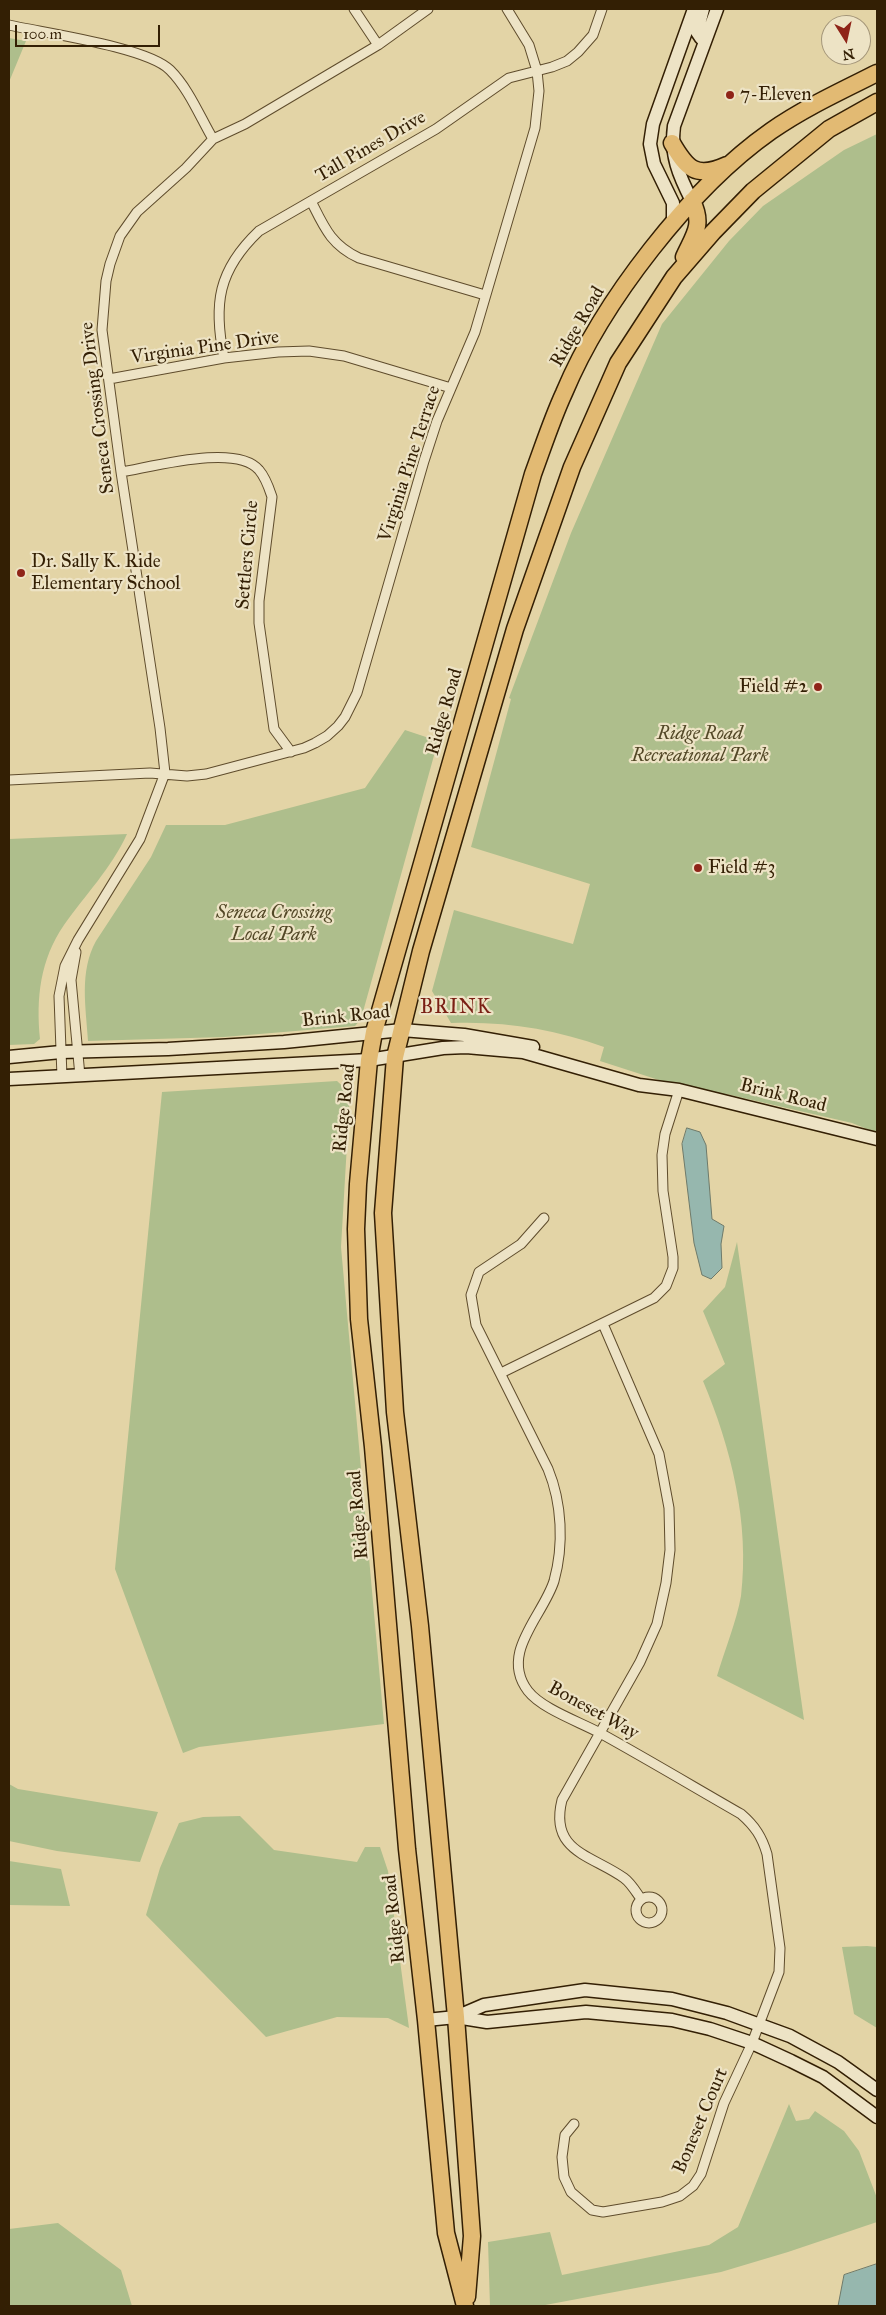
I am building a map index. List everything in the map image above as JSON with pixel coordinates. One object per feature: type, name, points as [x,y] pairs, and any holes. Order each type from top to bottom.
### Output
[{"type":"highway","name":"Ridge Road","points":[[465,2306],[446,2233],[426,2020],[407,1849],[373,1447],[359,1319],[356,1229],[358,1173],[369,1060],[374,1032],[537,465],[564,392],[595,333],[624,289],[692,201],[771,132],[820,102],[877,73]]},
{"type":"highway","name":"Ridge Road","points":[[465,2306],[472,2236],[456,2017],[420,1626],[395,1412],[383,1212],[396,1057],[421,951],[515,629],[572,467],[618,363],[674,277],[713,232],[753,191],[829,129],[877,104]]},
{"type":"highway","points":[[672,143],[688,168],[697,171],[712,172],[738,160]]},
{"type":"highway","points":[[674,277],[696,231],[699,214],[692,201]]},
{"type":"main road","points":[[673,224],[673,203],[654,164],[650,144],[653,124],[694,9]]},
{"type":"main road","points":[[703,9],[697,32],[701,38],[706,39]]},
{"type":"main road","points":[[692,201],[676,169],[672,143],[674,126],[718,9]]},
{"type":"main road","name":"Brink Road","points":[[9,1057],[77,1051],[168,1049],[284,1042],[402,1030],[518,1043],[653,1080],[679,1090]]},
{"type":"main road","name":"Brink Road","points":[[9,1079],[369,1060],[458,1047],[523,1052],[639,1084],[679,1090],[877,1139]]},
{"type":"main road","points":[[456,2017],[484,2005],[585,1990],[672,1999],[760,2024],[810,2046],[855,2073],[877,2090]]},
{"type":"main road","points":[[426,2020],[456,2017],[487,2022],[586,2012],[672,2020],[710,2029],[752,2043],[822,2077],[877,2117]]},
{"type":"street","points":[[354,9],[378,45]]},
{"type":"street","name":"Seneca Crossing Drive","points":[[62,1077],[59,996],[65,966],[78,940],[140,839],[165,773],[102,330],[106,281],[120,236],[137,212],[186,168],[213,139],[245,124],[378,45],[428,9]]},
{"type":"street","name":"Virginia Pine Terrace","points":[[9,780],[165,773],[187,776],[206,774],[304,748],[327,736],[346,717],[357,693],[437,422],[475,332],[535,128],[539,91],[537,71],[529,45],[507,9]]},
{"type":"street","name":"Tall Pines Drive","points":[[224,358],[218,322],[219,302],[226,274],[246,243],[259,231],[436,129],[509,78],[566,61],[578,52],[593,35],[602,9]]},
{"type":"street","points":[[9,25],[112,46],[152,60],[170,69],[213,139]]},
{"type":"street","points":[[311,201],[325,228],[337,245],[347,252],[359,258],[485,295]]},
{"type":"street","name":"Virginia Pine Drive","points":[[109,379],[224,358],[294,352],[344,356],[451,388]]},
{"type":"street","name":"Settlers Circle","points":[[121,472],[212,456],[231,457],[253,465],[267,482],[272,497],[259,601],[259,623],[274,729],[290,752]]},
{"type":"street","name":"Seneca Crossing Drive","points":[[78,940],[71,980],[80,1076]]},
{"type":"street","points":[[501,1373],[654,1298],[666,1286],[671,1276],[673,1257],[663,1191],[662,1155],[665,1134],[679,1090]]},
{"type":"street","name":"Boneset Way","points":[[544,1218],[521,1244],[479,1272],[471,1295],[476,1325],[556,1488],[560,1539],[554,1579],[542,1608],[523,1639],[519,1654],[521,1678],[528,1691],[539,1701],[599,1732],[741,1814],[754,1826],[763,1840],[771,1873],[780,1948],[779,1972],[752,2043]]},
{"type":"street","points":[[603,1324],[659,1454],[665,1478],[669,1508],[670,1550],[666,1583],[657,1624],[640,1662],[562,1800],[559,1812],[561,1830],[571,1847],[579,1854],[625,1879],[641,1899]]},
{"type":"street","name":"Boneset Court","points":[[574,2124],[565,2135],[562,2157],[564,2177],[571,2192],[592,2210],[611,2211],[662,2202],[680,2196],[693,2186],[701,2174],[724,2103],[752,2043]]},
{"type":"green space","points":[[9,38],[26,41],[9,82]]},
{"type":"green space","name":"Ridge Road Recreational Park","points":[[877,134],[877,1133],[852,1123],[726,1094],[727,1102],[600,1061],[604,1047],[567,1035],[491,1023],[451,1023],[432,991],[454,910],[573,944],[590,884],[471,847],[511,699],[509,698],[571,533],[662,324],[729,241],[763,206],[844,150]]},
{"type":"green space","name":"Seneca Crossing Local Park","points":[[405,730],[438,741],[361,1019],[355,1026],[224,1037],[88,1041],[85,977],[91,953],[96,941],[151,857],[166,825],[225,825],[365,788]]},
{"type":"green space","points":[[127,834],[106,870],[64,925],[50,952],[45,966],[40,994],[40,1039],[34,1044],[9,1045],[9,839]]},
{"type":"green space","points":[[337,1081],[350,1093],[341,1247],[384,1724],[199,1747],[183,1753],[115,1569],[162,1092]]},
{"type":"green space","points":[[737,1242],[804,1720],[717,1676],[741,1596],[743,1541],[736,1486],[730,1459],[703,1381],[725,1364],[703,1311],[725,1287]]},
{"type":"green space","points":[[9,1784],[18,1789],[158,1812],[140,1862],[57,1851],[9,1841]]},
{"type":"green space","points":[[240,1816],[274,1850],[357,1862],[365,1847],[380,1847],[388,1871],[409,2028],[388,2018],[337,2017],[266,2037],[146,1915],[160,1868],[179,1823],[203,1817]]},
{"type":"green space","points":[[9,1861],[61,1869],[70,1906],[9,1905]]},
{"type":"green space","points":[[842,1947],[877,1947],[877,2028],[854,2014]]},
{"type":"green space","points":[[789,2104],[796,2121],[809,2119],[815,2111],[844,2131],[859,2151],[877,2198],[877,2222],[721,2272],[540,2306],[490,2306],[488,2242],[550,2232],[562,2275],[709,2245],[738,2227]]},
{"type":"green space","points":[[58,2223],[121,2270],[132,2306],[9,2306],[9,2229]]},
{"type":"water","points":[[687,1128],[700,1132],[706,1145],[712,1219],[724,1226],[721,1244],[722,1268],[711,1279],[702,1275],[694,1243],[682,1144]]},
{"type":"water","points":[[877,2264],[877,2306],[838,2306],[844,2275]]},
{"type":"place","name":"7-Eleven","points":[[730,95]]},
{"type":"place","name":"Dr. Sally K. Ride Elementary School","points":[[21,573]]},
{"type":"place","name":"Field #2","points":[[818,687]]},
{"type":"place","name":"Field #3","points":[[698,868]]},
{"type":"district","name":"BRINK","points":[[456,1008]]}]
